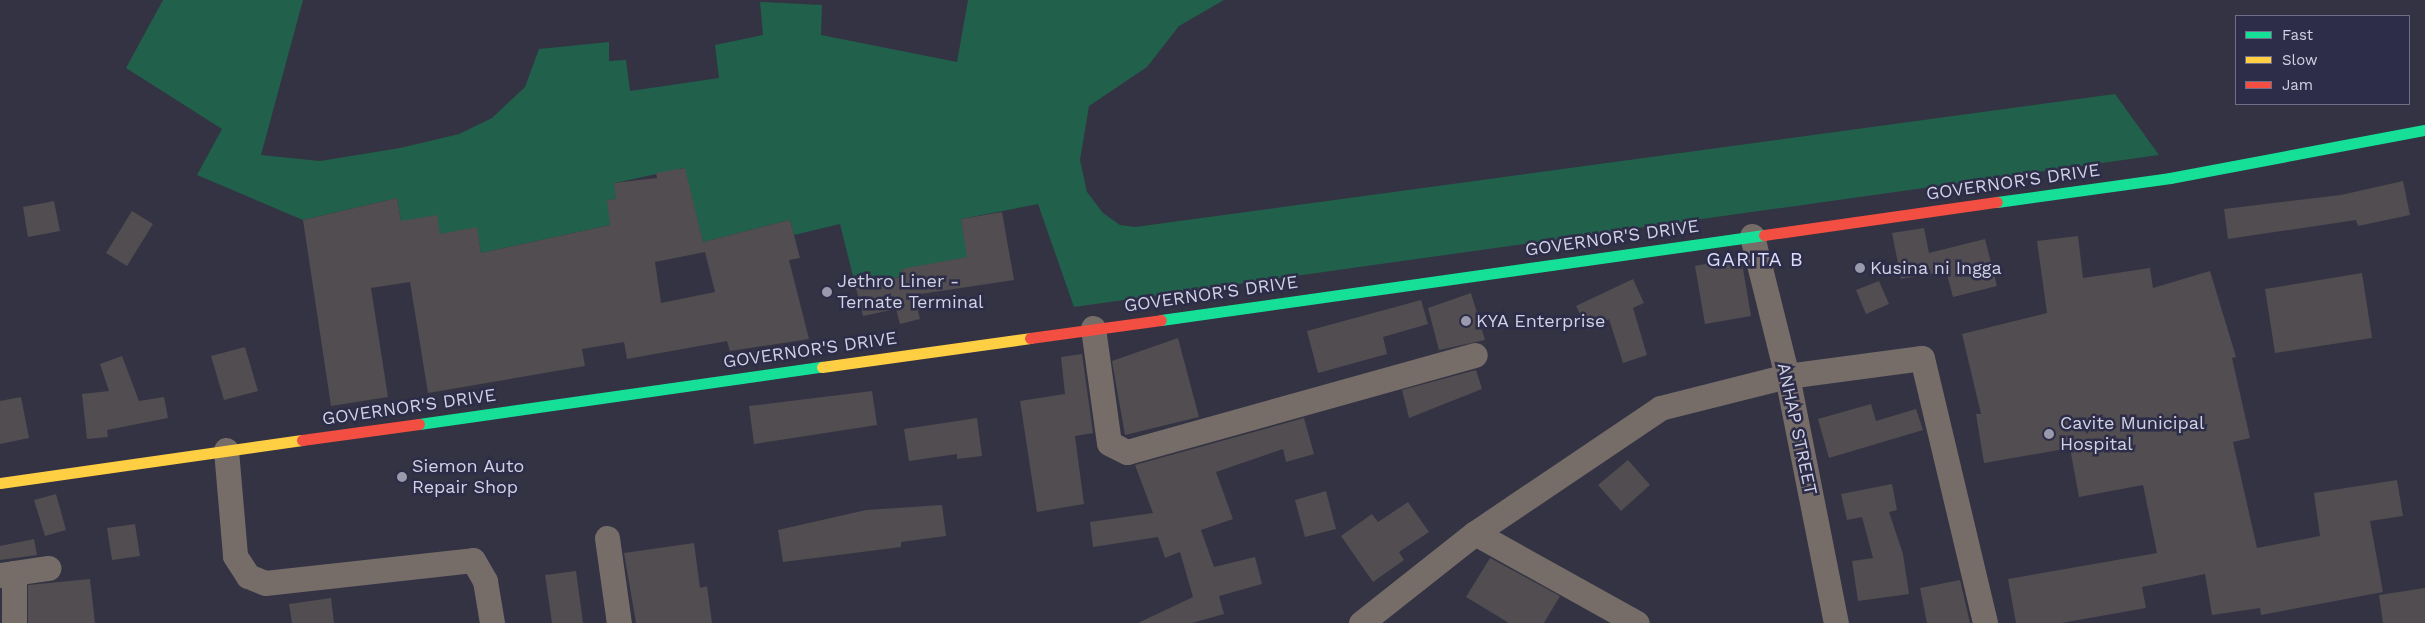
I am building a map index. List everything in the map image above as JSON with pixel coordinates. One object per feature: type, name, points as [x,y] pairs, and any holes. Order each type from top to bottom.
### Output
[{"type":"main road","name":"GOVERNOR'S DRIVE","points":[[0,483],[1092,328],[2170,178],[2425,130]]},
{"type":"street","name":"ANHAP STREET","points":[[1752,236],[1787,376],[1836,623]]},
{"type":"street","points":[[1092,328],[1109,443],[1127,452],[1475,355]]},
{"type":"street","points":[[1360,623],[1475,533],[1660,408],[1787,376],[1922,358],[1985,623]]},
{"type":"street","points":[[226,450],[235,556],[248,576],[265,583],[473,560],[485,581],[492,623]]},
{"type":"street","points":[[1475,533],[1637,623]]},
{"type":"street","points":[[607,538],[619,623]]},
{"type":"street","points":[[14,623],[7,574],[48,568]]},
{"type":"green space","points":[[163,0],[303,0],[261,155],[320,161],[400,148],[459,134],[492,118],[525,87],[539,49],[609,42],[609,61],[626,60],[630,91],[719,78],[715,45],[763,35],[760,2],[822,5],[821,35],[957,62],[968,0],[1224,0],[1179,26],[1147,67],[1089,106],[1080,160],[1087,192],[1103,213],[1120,225],[1135,227],[2115,94],[2159,155],[1074,307],[1038,204],[961,219],[968,257],[902,270],[903,276],[856,288],[840,224],[794,235],[790,220],[703,242],[684,168],[615,183],[616,199],[608,200],[610,225],[481,253],[477,228],[440,234],[401,221],[397,198],[303,220],[197,175],[222,129],[126,68]]},
{"type":"building","points":[[685,168],[703,242],[790,220],[800,258],[789,260],[809,339],[730,351],[727,341],[627,359],[624,342],[582,349],[585,366],[428,393],[410,282],[371,288],[388,397],[331,406],[303,220],[397,198],[401,221],[437,215],[440,234],[477,227],[481,253],[610,225],[607,200],[616,199],[614,183],[657,178],[656,173]],"holes":[[[705,252],[715,292],[661,303],[655,262]]]},
{"type":"building","points":[[2403,181],[2410,215],[2358,226],[2356,220],[2228,239],[2224,209],[2341,195]]},
{"type":"building","points":[[54,201],[60,231],[28,237],[23,207]]},
{"type":"building","points":[[132,211],[153,224],[127,266],[106,253]]},
{"type":"building","points":[[1002,212],[1014,280],[914,295],[920,319],[900,324],[896,309],[863,316],[856,288],[904,276],[902,269],[967,257],[961,219]]},
{"type":"building","points":[[1924,228],[1929,253],[1985,239],[1997,286],[1953,297],[1946,271],[1901,279],[1892,233]]},
{"type":"building","points":[[2078,236],[2083,278],[2150,268],[2153,288],[2210,271],[2236,357],[2232,358],[2250,438],[2233,442],[2257,548],[2320,536],[2314,493],[2397,480],[2403,516],[2370,521],[2383,592],[2261,615],[2260,608],[2212,615],[2205,574],[2142,587],[2146,608],[2061,623],[2016,623],[2008,579],[2157,553],[2143,485],[2079,497],[2070,448],[1984,463],[1976,414],[1981,414],[1962,334],[2047,313],[2037,241]]},
{"type":"building","points":[[1741,257],[1751,316],[1705,324],[1695,266]]},
{"type":"building","points":[[2362,273],[2372,338],[2275,353],[2265,289]]},
{"type":"building","points":[[1633,279],[1644,303],[1633,308],[1647,355],[1623,363],[1609,319],[1588,330],[1576,306]]},
{"type":"building","points":[[1879,281],[1889,304],[1866,314],[1856,290]]},
{"type":"building","points":[[1471,293],[1485,340],[1439,350],[1428,308]]},
{"type":"building","points":[[1421,300],[1428,324],[1383,337],[1387,354],[1318,373],[1307,331]]},
{"type":"building","points":[[1178,338],[1199,417],[1125,435],[1112,361]]},
{"type":"building","points":[[245,347],[258,391],[224,400],[211,356]]},
{"type":"building","points":[[1082,354],[1093,433],[1075,436],[1084,504],[1037,512],[1020,401],[1065,394],[1061,357]]},
{"type":"building","points":[[122,356],[139,401],[164,397],[168,418],[107,430],[108,437],[87,439],[82,394],[109,391],[100,364]]},
{"type":"building","points":[[1476,370],[1482,389],[1409,418],[1402,390]]},
{"type":"building","points":[[872,391],[877,425],[754,444],[749,406]]},
{"type":"building","points":[[21,397],[29,438],[0,444],[0,401]]},
{"type":"building","points":[[1871,404],[1876,421],[1916,409],[1923,430],[1829,458],[1818,419]]},
{"type":"building","points":[[977,418],[982,456],[957,459],[957,454],[909,461],[904,429]]},
{"type":"building","points":[[1304,418],[1314,454],[1286,462],[1283,449],[1216,472],[1233,519],[1201,530],[1214,567],[1255,557],[1262,584],[1219,596],[1224,614],[1192,623],[1138,623],[1193,597],[1180,552],[1165,558],[1158,537],[1093,547],[1090,522],[1153,513],[1135,465]]},
{"type":"building","points":[[1628,460],[1650,485],[1621,511],[1598,485]]},
{"type":"building","points":[[1892,484],[1897,510],[1889,512],[1903,554],[1909,594],[1858,601],[1852,561],[1873,558],[1862,517],[1847,520],[1841,494]]},
{"type":"building","points":[[1326,491],[1336,529],[1305,537],[1295,500]]},
{"type":"building","points":[[56,494],[66,530],[45,536],[34,500]]},
{"type":"building","points":[[1408,502],[1429,532],[1399,552],[1404,560],[1373,582],[1341,536],[1372,514],[1378,522]]},
{"type":"building","points":[[942,505],[946,536],[901,542],[901,547],[783,562],[778,530],[866,510]]},
{"type":"building","points":[[135,524],[140,556],[112,560],[107,528]]},
{"type":"building","points":[[34,539],[37,555],[0,560],[0,546]]},
{"type":"building","points":[[694,543],[700,588],[707,586],[712,623],[636,623],[624,553]]},
{"type":"building","points":[[1490,558],[1560,596],[1544,623],[1509,623],[1466,597]]},
{"type":"building","points":[[576,571],[583,623],[552,623],[545,575]]},
{"type":"building","points":[[90,579],[95,623],[28,623],[28,585]]},
{"type":"building","points":[[1960,580],[1970,623],[1927,623],[1920,588]]},
{"type":"building","points":[[2425,588],[2425,623],[2383,623],[2379,595]]},
{"type":"building","points":[[331,598],[334,623],[292,623],[289,604]]},
{"type":"traffic: fast","points":[[1997,202],[2170,178],[2425,130]]},
{"type":"traffic: fast","points":[[1161,320],[1764,235]]},
{"type":"traffic: fast","points":[[419,424],[822,367]]},
{"type":"traffic: slow","points":[[822,367],[1030,338]]},
{"type":"traffic: slow","points":[[0,483],[302,440]]},
{"type":"traffic: jam","points":[[1764,235],[1997,202]]},
{"type":"traffic: jam","points":[[1030,338],[1161,320]]},
{"type":"traffic: jam","points":[[302,440],[419,424]]},
{"type":"place","name":"Kusina ni Ingga","points":[[1860,268]]},
{"type":"place","name":"Jethro Liner - Ternate Terminal","points":[[827,292]]},
{"type":"place","name":"KYA Enterprise","points":[[1466,321]]},
{"type":"place","name":"Cavite Municipal Hospital","points":[[2049,434]]},
{"type":"place","name":"Siemon Auto Repair Shop","points":[[402,477]]},
{"type":"district","name":"GARITA B","points":[[1755,259]]}]
